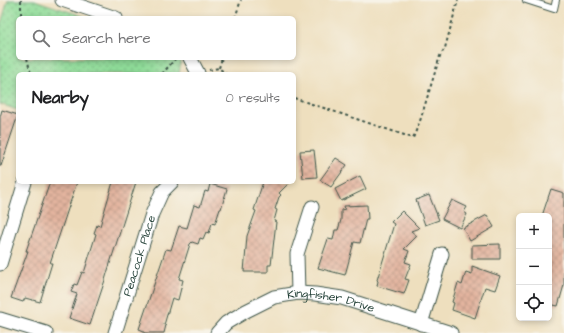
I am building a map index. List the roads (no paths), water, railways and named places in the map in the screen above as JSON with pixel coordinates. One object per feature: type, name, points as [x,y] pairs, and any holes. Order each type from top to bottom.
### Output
[{"type":"street","points":[[62,0],[110,16]]},
{"type":"street","points":[[191,60],[197,72]]},
{"type":"street","points":[[0,264],[24,184]]},
{"type":"street","name":"Peacock Place","points":[[115,333],[152,214],[162,192],[170,184]]},
{"type":"street","points":[[298,293],[297,254],[312,207]]},
{"type":"street","points":[[421,324],[442,254]]},
{"type":"street","name":"Kingfisher Drive","points":[[217,333],[226,323],[274,297],[298,293],[342,298],[451,333]]},
{"type":"street","points":[[0,319],[46,333]]},
{"type":"lane","points":[[526,0],[554,10],[556,0]]}]
